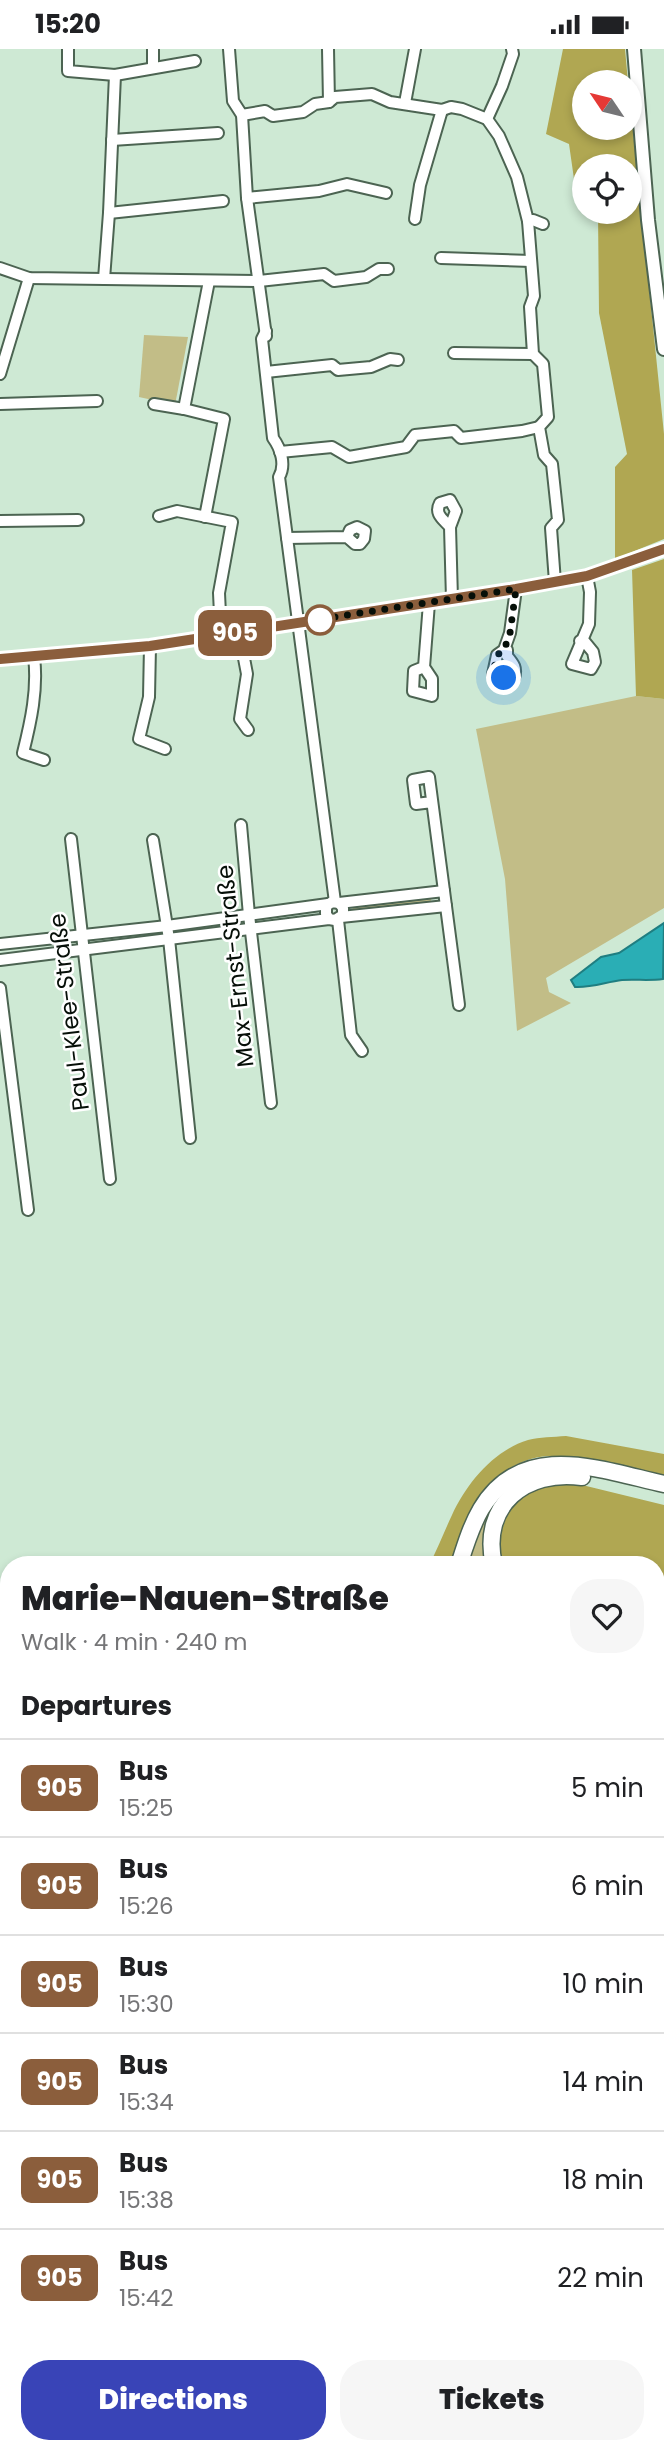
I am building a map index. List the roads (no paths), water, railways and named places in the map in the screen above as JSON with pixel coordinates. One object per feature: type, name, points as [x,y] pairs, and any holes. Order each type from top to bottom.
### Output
[{"type":"highway","points":[[462,1556],[474,1523],[487,1499],[508,1479],[529,1468],[551,1464],[586,1467],[664,1484]]},
{"type":"highway","points":[[492,1556],[491,1534],[499,1512],[513,1494],[530,1482],[553,1476],[575,1476],[664,1496]]},
{"type":"main road","points":[[634,49],[648,219],[664,349]]},
{"type":"street","points":[[68,49],[68,71],[115,75],[195,61]]},
{"type":"street","points":[[153,49],[153,67]]},
{"type":"street","points":[[229,49],[233,101],[242,115],[247,198],[270,360],[265,369],[271,416],[278,421],[283,470],[279,477],[334,903]]},
{"type":"street","points":[[328,49],[329,102]]},
{"type":"street","points":[[405,103],[415,49]]},
{"type":"street","points":[[487,119],[502,86],[513,54],[512,49]]},
{"type":"street","points":[[104,279],[115,75]]},
{"type":"street","points":[[242,115],[265,111],[273,116],[303,112],[315,104],[329,102],[335,97],[372,94],[390,102],[442,110],[451,107],[462,109],[487,119],[499,136],[517,177],[528,221],[534,296],[530,307],[533,354],[542,364],[548,417],[539,427],[461,438],[454,431],[415,435],[406,447],[349,457],[332,447],[279,449]]},
{"type":"street","points":[[415,219],[416,198],[442,110]]},
{"type":"street","points":[[112,140],[218,133]]},
{"type":"street","points":[[247,198],[319,191],[347,184],[386,193]]},
{"type":"street","points":[[109,212],[223,201]]},
{"type":"street","points":[[528,221],[543,224]]},
{"type":"street","points":[[441,258],[531,261]]},
{"type":"street","points":[[0,268],[29,278],[209,281],[259,281],[324,274],[334,281],[366,277],[379,269],[388,269]]},
{"type":"street","points":[[0,374],[29,278]]},
{"type":"street","points":[[184,409],[209,281]]},
{"type":"street","points":[[454,353],[533,354]]},
{"type":"street","points":[[265,369],[332,365],[338,370],[370,367],[390,359],[398,360]]},
{"type":"street","points":[[0,404],[97,401]]},
{"type":"street","points":[[154,404],[224,419],[205,517]]},
{"type":"street","points":[[539,427],[544,455],[552,464],[558,520],[551,528],[555,582]]},
{"type":"street","points":[[159,516],[177,511],[232,522],[219,593],[221,635]]},
{"type":"street","points":[[0,521],[78,520]]},
{"type":"street","points":[[450,527],[452,599]]},
{"type":"street","points":[[287,538],[347,537]]},
{"type":"street","points":[[0,659],[150,646],[516,589],[587,576],[664,549]]},
{"type":"street","points":[[580,641],[586,634],[591,607],[587,576]]},
{"type":"street","points":[[504,650],[510,633],[516,589]]},
{"type":"street","points":[[424,667],[429,603]]},
{"type":"street","points":[[239,632],[247,674],[240,719],[247,730]]},
{"type":"street","points":[[150,646],[149,697],[139,739],[165,749]]},
{"type":"street","points":[[34,657],[37,676],[32,720],[23,753],[44,761]]},
{"type":"street","points":[[432,802],[459,1005]]},
{"type":"street","name":"Max-Ernst-Straße","points":[[241,825],[250,928],[271,1103]]},
{"type":"street","name":"Paul-Klee-Straße","points":[[71,839],[110,1179]]},
{"type":"street","points":[[153,840],[169,939],[190,1137]]},
{"type":"street","points":[[0,944],[444,891]]},
{"type":"street","points":[[334,903],[343,908],[336,919],[351,1035],[362,1051]]},
{"type":"street","points":[[0,960],[446,906]]},
{"type":"street","points":[[0,988],[28,1210]]},
{"type":"water","points":[[664,923],[663,979],[622,980],[575,987],[571,980],[601,957],[619,953]]}]
